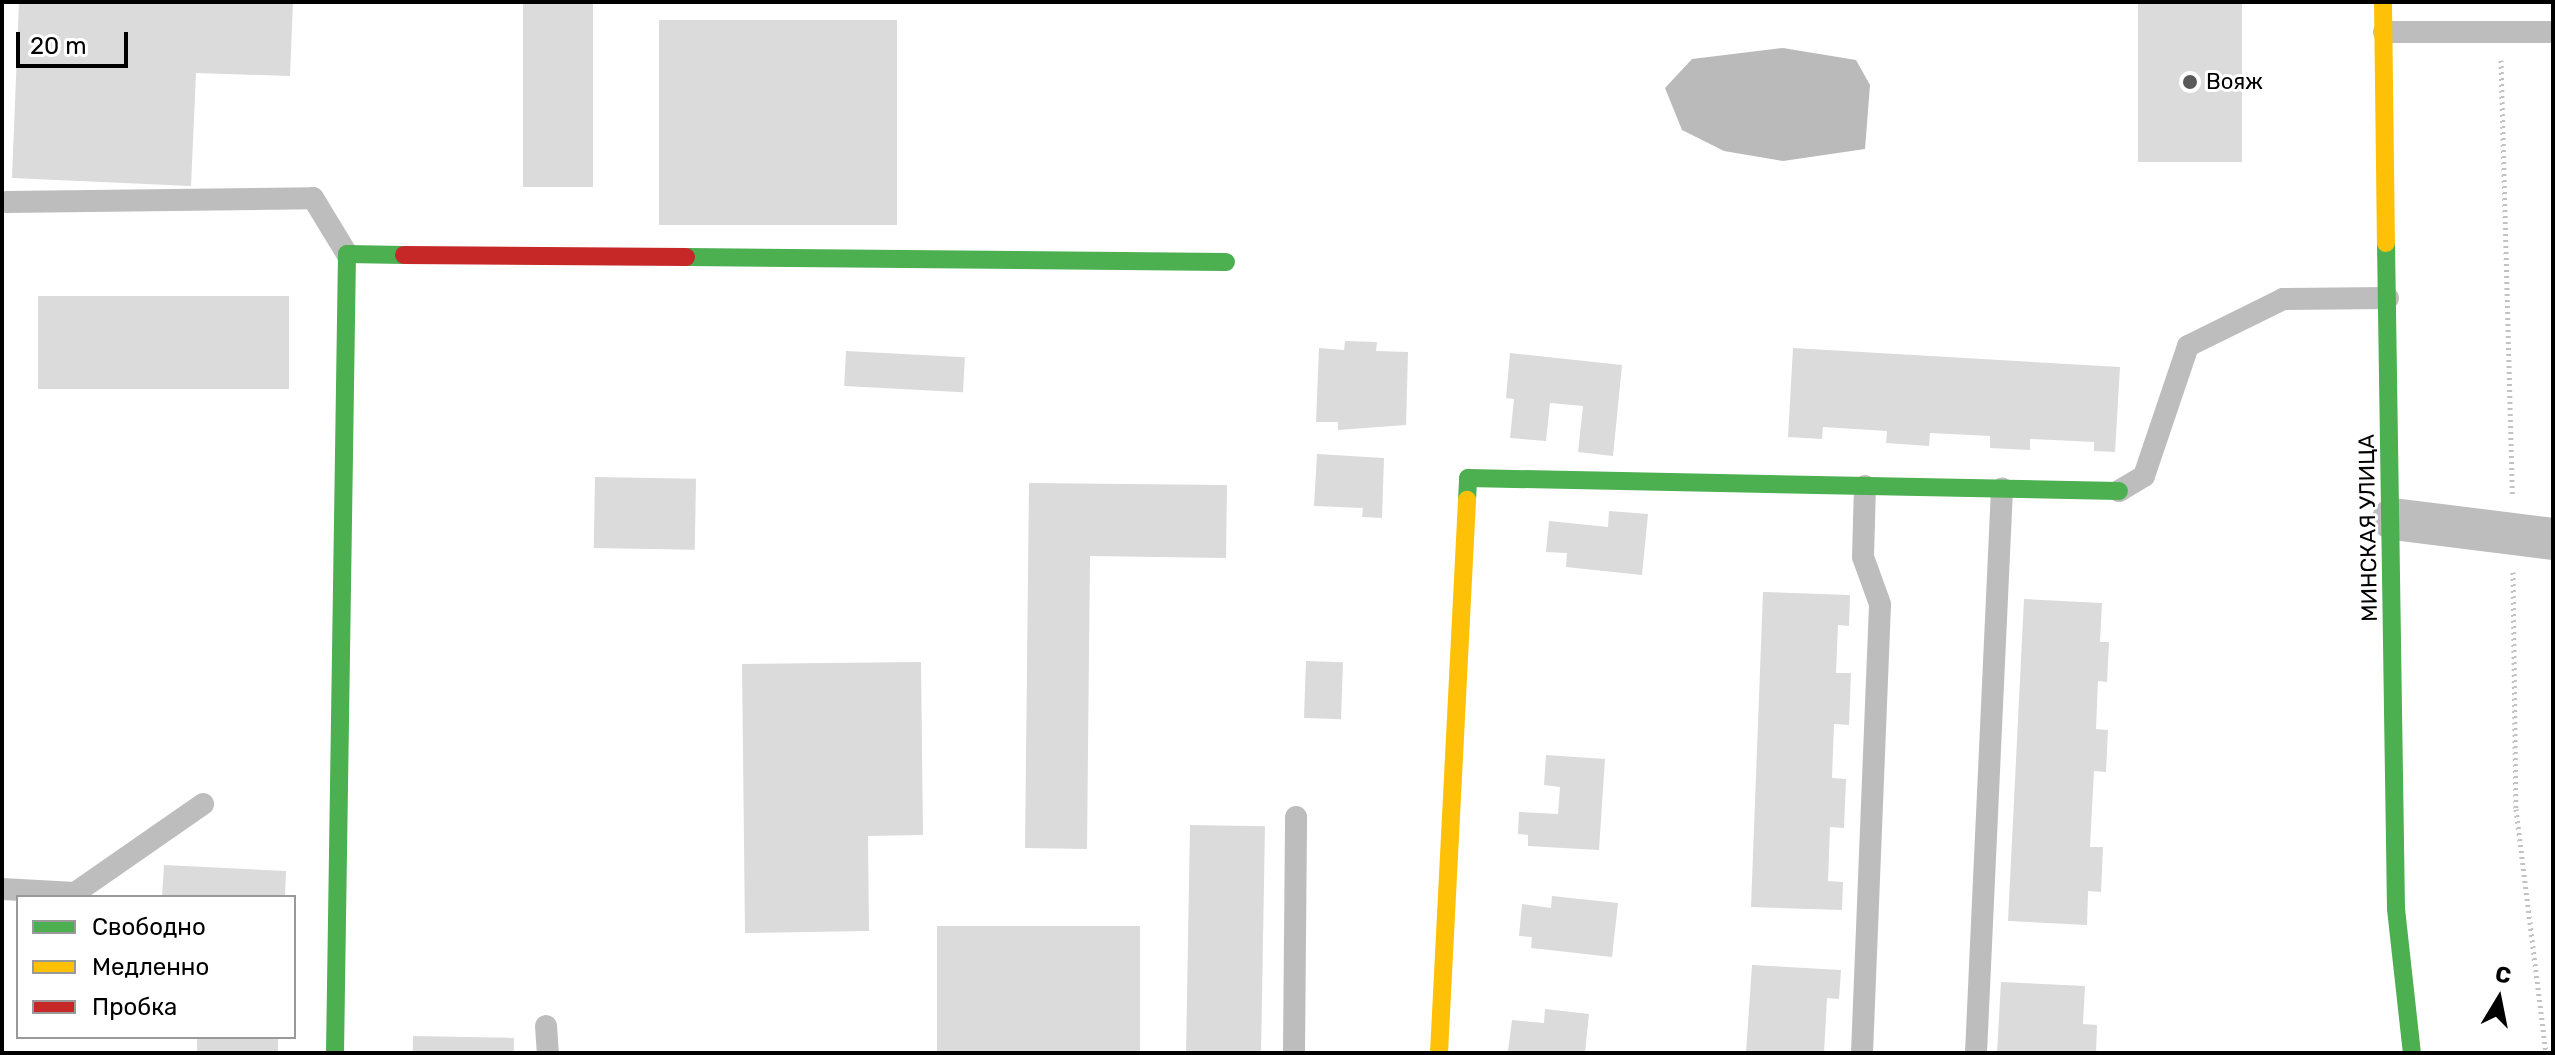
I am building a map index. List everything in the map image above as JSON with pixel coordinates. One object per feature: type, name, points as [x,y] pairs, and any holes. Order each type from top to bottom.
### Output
[{"type":"street","name":"МИНСКАЯ УЛИЦА","points":[[2383,2],[2393,519],[2396,909],[2412,1053]]},
{"type":"street","points":[[335,1053],[347,254],[1226,262]]},
{"type":"street","points":[[1439,1053],[1468,478],[2119,491]]},
{"type":"street","points":[[2393,519],[2553,539]]},
{"type":"lane","points":[[2384,32],[2553,32]]},
{"type":"lane","points":[[6,202],[313,198],[347,254]]},
{"type":"lane","points":[[2119,491],[2144,476],[2188,346],[2283,299],[2388,298]]},
{"type":"lane","points":[[1862,1053],[1880,604],[1863,557],[1865,486]]},
{"type":"lane","points":[[1976,1053],[2002,489]]},
{"type":"lane","points":[[2,889],[81,895],[203,804]]},
{"type":"lane","points":[[1294,1053],[1296,817]]},
{"type":"lane","points":[[546,1026],[548,1053]]},
{"type":"shaded area","points":[[1783,48],[1856,60],[1870,85],[1865,149],[1783,161],[1724,151],[1682,130],[1665,88],[1692,59]]},
{"type":"building","points":[[19,2],[293,2],[290,76],[196,73],[191,186],[12,178]]},
{"type":"building","points":[[523,2],[593,2],[593,187],[523,187]]},
{"type":"building","name":"Вояж","points":[[2138,2],[2242,2],[2242,162],[2138,162]]},
{"type":"building","points":[[659,20],[897,20],[897,225],[659,225]]},
{"type":"building","points":[[38,296],[289,296],[289,389],[38,389]]},
{"type":"building","points":[[1345,341],[1377,342],[1376,351],[1408,352],[1406,425],[1338,430],[1338,422],[1316,422],[1319,348],[1344,350]]},
{"type":"building","points":[[1793,348],[2120,367],[2115,452],[2094,451],[2094,442],[2030,439],[2030,450],[1990,448],[1990,436],[1930,433],[1929,446],[1886,443],[1887,431],[1823,427],[1822,439],[1788,437]]},
{"type":"building","points":[[846,351],[965,357],[963,392],[844,386]]},
{"type":"building","points":[[1510,353],[1622,365],[1613,456],[1578,452],[1583,406],[1550,403],[1546,441],[1510,438],[1514,399],[1506,398]]},
{"type":"building","points":[[1317,454],[1384,458],[1382,518],[1362,517],[1363,508],[1314,506]]},
{"type":"building","points":[[595,477],[696,479],[695,550],[594,548]]},
{"type":"building","points":[[1029,483],[1227,485],[1226,558],[1090,556],[1087,849],[1025,848]]},
{"type":"building","points":[[1609,511],[1648,514],[1642,575],[1566,567],[1567,553],[1546,552],[1549,521],[1608,527]]},
{"type":"building","points":[[1763,592],[1850,595],[1849,626],[1838,625],[1836,673],[1851,673],[1849,725],[1834,724],[1832,778],[1846,779],[1844,828],[1830,827],[1828,881],[1843,882],[1842,910],[1751,907]]},
{"type":"building","points":[[2024,599],[2102,603],[2100,642],[2109,642],[2107,682],[2098,681],[2096,729],[2108,730],[2106,772],[2094,771],[2090,847],[2103,847],[2101,892],[2088,891],[2087,925],[2008,921]]},
{"type":"building","points":[[1306,661],[1343,662],[1341,719],[1304,718]]},
{"type":"building","points":[[921,662],[923,835],[868,836],[869,931],[745,933],[742,664]]},
{"type":"building","points":[[1546,755],[1605,759],[1599,850],[1528,846],[1528,835],[1518,834],[1519,812],[1558,814],[1560,787],[1544,785]]},
{"type":"building","points":[[1190,825],[1265,826],[1261,1053],[1186,1053]]},
{"type":"building","points":[[164,865],[286,871],[285,895],[162,895]]},
{"type":"building","points":[[1552,896],[1618,903],[1612,957],[1531,948],[1532,937],[1519,936],[1522,904],[1551,908]]},
{"type":"building","points":[[937,926],[1140,926],[1140,1053],[937,1053]]},
{"type":"building","points":[[1752,965],[1841,970],[1839,999],[1827,998],[1824,1053],[1746,1053]]},
{"type":"building","points":[[2001,982],[2085,986],[2083,1024],[2097,1025],[2096,1053],[1997,1053]]},
{"type":"building","points":[[1545,1009],[1589,1014],[1585,1053],[1508,1051],[1512,1020],[1544,1023]]},
{"type":"building","points":[[413,1036],[514,1038],[514,1053],[413,1053]]},
{"type":"building","points":[[197,1039],[278,1039],[278,1053],[197,1053]]},
{"type":"traffic: fast","points":[[2386,243],[2396,909],[2412,1053]]},
{"type":"traffic: fast","points":[[335,1053],[347,254],[404,255]]},
{"type":"traffic: fast","points":[[686,257],[1226,262]]},
{"type":"traffic: fast","points":[[1467,500],[1468,478],[2119,491]]},
{"type":"traffic: slow","points":[[2383,2],[2386,243]]},
{"type":"traffic: slow","points":[[1439,1053],[1467,500]]},
{"type":"traffic: jam","points":[[404,255],[686,257]]},
{"type":"place","name":"Вояж","points":[[2190,82]]}]
